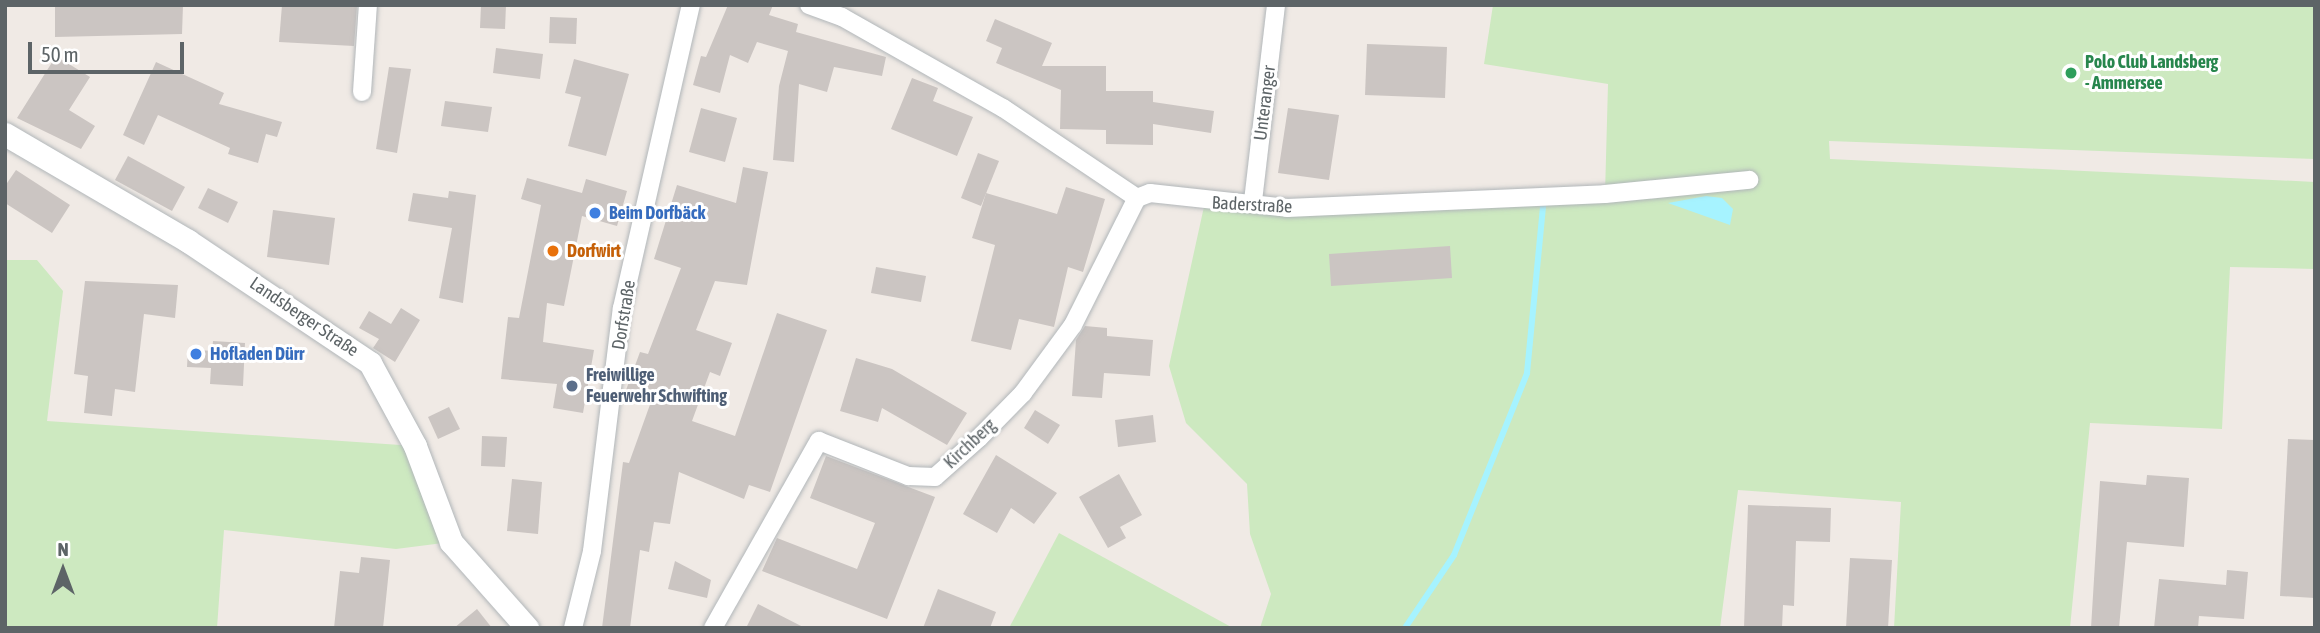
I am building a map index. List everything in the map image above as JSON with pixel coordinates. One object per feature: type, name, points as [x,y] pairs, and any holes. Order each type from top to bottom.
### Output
[{"type":"street","points":[[362,92],[368,5]]},
{"type":"street","name":"Dorfstraße","points":[[573,628],[592,551],[622,308],[691,5]]},
{"type":"street","points":[[810,5],[842,17],[997,104],[1136,198]]},
{"type":"street","name":"Unteranger","points":[[1253,201],[1276,5]]},
{"type":"street","name":"Landsberger Straße","points":[[5,134],[188,241],[370,363],[415,446],[452,542],[527,628]]},
{"type":"street","name":"Baderstraße","points":[[1136,198],[1150,193],[1205,202],[1253,201],[1287,208],[1605,194],[1749,180]]},
{"type":"street","name":"Kirchberg","points":[[713,628],[819,441],[908,476],[935,477],[1006,410],[1073,326],[1136,198]]},
{"type":"green space","points":[[1493,5],[2315,5],[2315,159],[1829,141],[1830,159],[2315,182],[2315,269],[2230,267],[2222,429],[2090,423],[2070,628],[1894,628],[1901,502],[1738,490],[1720,628],[1260,628],[1271,594],[1250,534],[1247,484],[1186,423],[1169,366],[1205,202],[1605,194],[1608,84],[1484,64]]},
{"type":"green space","points":[[5,260],[37,260],[63,291],[47,421],[415,446],[451,542],[396,549],[224,530],[217,628],[5,628]]},
{"type":"green space","points":[[1059,533],[1233,628],[1009,628]]},
{"type":"water","points":[[1706,196],[1722,198],[1733,209],[1730,225],[1668,203]]},
{"type":"building","points":[[55,5],[183,5],[182,34],[55,37]]},
{"type":"building","points":[[282,5],[357,5],[354,46],[279,42]]},
{"type":"building","points":[[481,5],[506,5],[505,29],[480,28]]},
{"type":"building","points":[[728,5],[773,5],[769,15],[798,24],[796,32],[886,57],[882,76],[834,67],[827,92],[799,84],[794,162],[773,160],[779,86],[788,51],[757,42],[748,63],[730,55],[720,93],[693,85],[701,56],[706,57]]},
{"type":"building","points":[[550,17],[577,18],[576,44],[549,43]]},
{"type":"building","points":[[995,19],[1052,43],[1042,66],[1106,66],[1106,91],[1153,91],[1153,102],[1214,111],[1211,133],[1153,124],[1153,145],[1106,144],[1106,130],[1060,129],[1061,90],[996,63],[1002,48],[986,41]]},
{"type":"building","points":[[1367,44],[1447,47],[1445,98],[1365,95]]},
{"type":"building","points":[[496,48],[543,54],[540,79],[493,73]]},
{"type":"building","points":[[56,56],[90,77],[69,110],[95,126],[81,149],[17,118]]},
{"type":"building","points":[[574,59],[629,74],[606,156],[568,146],[581,97],[565,93]]},
{"type":"building","points":[[156,62],[224,93],[219,104],[282,122],[277,137],[266,134],[258,163],[228,154],[230,148],[158,115],[144,145],[123,135]]},
{"type":"building","points":[[389,67],[411,69],[397,153],[376,149]]},
{"type":"building","points":[[912,78],[938,88],[933,101],[973,117],[957,156],[891,129]]},
{"type":"building","points":[[445,101],[492,107],[488,132],[441,126]]},
{"type":"building","points":[[701,108],[737,118],[725,162],[689,152]]},
{"type":"building","points":[[1288,108],[1339,115],[1329,180],[1278,173]]},
{"type":"building","points":[[978,153],[999,161],[981,206],[961,198]]},
{"type":"building","points":[[128,156],[185,187],[172,211],[115,180]]},
{"type":"building","points":[[743,167],[768,172],[747,285],[715,281],[696,330],[732,343],[720,376],[710,372],[692,421],[735,436],[777,313],[827,330],[770,492],[749,485],[744,499],[679,472],[670,524],[654,522],[649,552],[640,550],[630,628],[602,628],[623,462],[629,463],[652,399],[626,390],[640,352],[648,354],[681,268],[654,259],[677,185],[736,203]]},
{"type":"building","points":[[16,170],[70,205],[52,233],[5,203],[5,186]]},
{"type":"building","points":[[527,178],[582,193],[586,179],[627,191],[617,226],[582,216],[564,306],[547,303],[543,342],[594,350],[583,413],[553,408],[557,384],[501,379],[508,317],[519,318],[541,205],[521,199]]},
{"type":"building","points":[[1066,187],[1105,199],[1083,272],[1068,267],[1054,327],[1019,319],[1011,350],[971,341],[995,245],[972,238],[986,193],[1057,214]]},
{"type":"building","points":[[208,188],[238,202],[228,223],[198,208]]},
{"type":"building","points":[[449,191],[476,195],[463,303],[439,298],[452,228],[408,221],[413,193],[448,198]]},
{"type":"building","points":[[273,210],[335,218],[329,265],[267,257]]},
{"type":"building","points":[[1450,246],[1452,278],[1331,286],[1329,254]]},
{"type":"building","points":[[876,267],[926,276],[921,302],[871,293]]},
{"type":"building","points":[[85,281],[178,285],[175,318],[144,314],[135,392],[115,389],[112,416],[84,413],[88,376],[74,374]]},
{"type":"building","points":[[401,308],[420,320],[395,362],[373,348],[379,339],[359,328],[369,311],[391,324]]},
{"type":"building","points":[[1085,326],[1107,328],[1107,336],[1153,340],[1150,376],[1104,373],[1102,398],[1072,396],[1076,340]]},
{"type":"building","points":[[213,341],[245,343],[243,386],[210,384],[211,368],[187,367],[188,349],[212,351]]},
{"type":"building","points":[[856,358],[892,369],[967,413],[947,445],[882,408],[878,422],[840,411]]},
{"type":"building","points":[[449,407],[460,429],[438,439],[428,417]]},
{"type":"building","points":[[1035,410],[1060,425],[1048,444],[1024,428]]},
{"type":"building","points":[[1153,415],[1156,442],[1118,447],[1115,420]]},
{"type":"building","points":[[482,436],[507,437],[505,467],[481,466]]},
{"type":"building","points":[[2288,439],[2315,440],[2315,598],[2280,596]]},
{"type":"building","points":[[996,455],[1057,493],[1034,524],[1011,508],[997,533],[963,514]]},
{"type":"building","points":[[826,456],[935,497],[887,619],[762,571],[777,538],[857,569],[875,523],[810,498]]},
{"type":"building","points":[[1119,474],[1142,515],[1120,527],[1126,538],[1108,548],[1079,497]]},
{"type":"building","points":[[2147,475],[2189,478],[2184,547],[2127,542],[2119,628],[2091,628],[2100,481],[2146,485]]},
{"type":"building","points":[[512,479],[542,482],[538,534],[507,531]]},
{"type":"building","points":[[1748,505],[1831,508],[1830,542],[1796,541],[1794,606],[1783,605],[1782,628],[1744,628]]},
{"type":"building","points":[[361,557],[390,560],[383,628],[334,628],[340,571],[359,573]]},
{"type":"building","points":[[1850,558],[1892,560],[1888,628],[1846,628]]},
{"type":"building","points":[[675,561],[711,580],[707,598],[668,589]]},
{"type":"building","points":[[2227,570],[2248,572],[2244,619],[2199,616],[2198,628],[2154,628],[2159,579],[2226,585]]},
{"type":"building","points":[[938,589],[996,612],[990,628],[923,628]]},
{"type":"building","points":[[758,604],[805,628],[746,628]]},
{"type":"building","points":[[477,609],[492,628],[454,628]]},
{"type":"waterway","points":[[1405,628],[1454,555],[1527,373],[1543,207]]},
{"type":"place","name":"Polo Club Landsberg - Ammersee","points":[[2071,73]]},
{"type":"place","name":"Beim Dorfbäck","points":[[595,213]]},
{"type":"place","name":"Dorfwirt","points":[[553,251]]},
{"type":"place","name":"Hofladen Dürr","points":[[196,354]]},
{"type":"place","name":"Freiwillige Feuerwehr Schwifting","points":[[572,386]]}]
